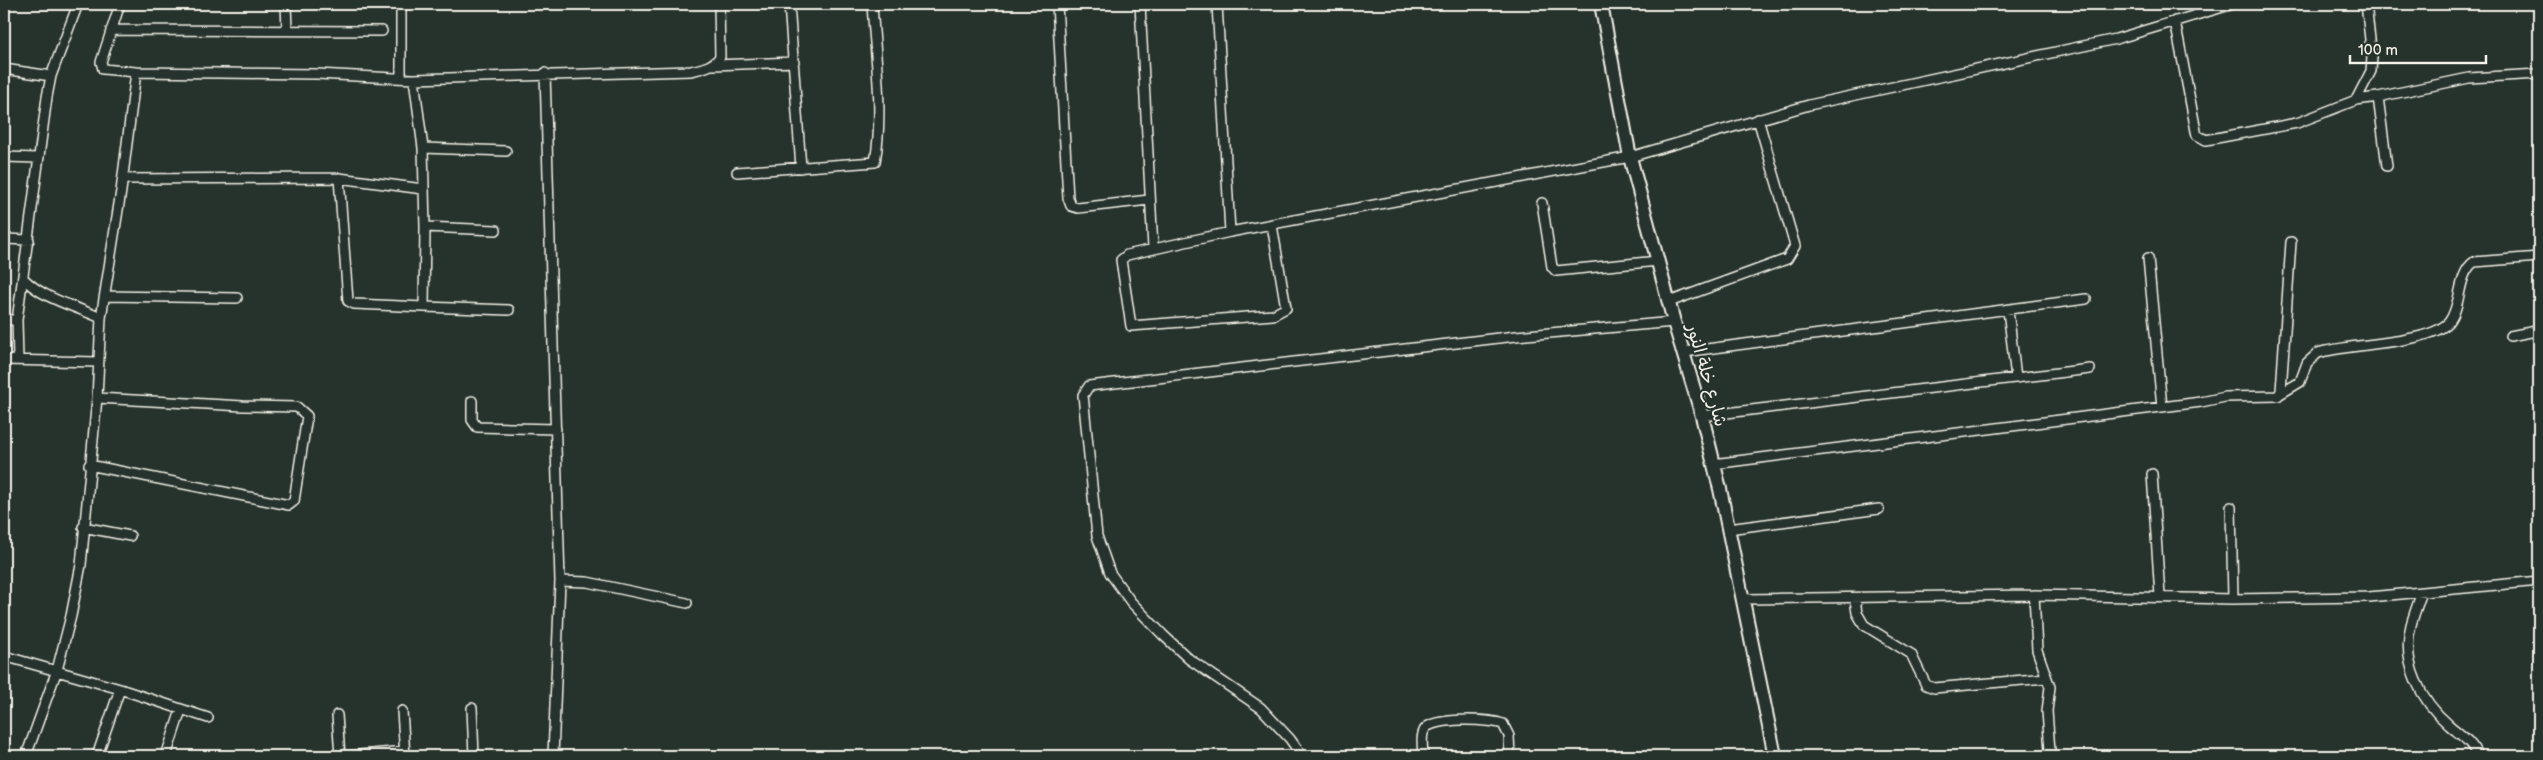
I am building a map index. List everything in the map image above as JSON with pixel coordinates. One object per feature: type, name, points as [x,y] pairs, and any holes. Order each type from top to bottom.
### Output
[{"type":"street","points":[[18,360],[17,320],[38,158],[51,76],[78,4]]},
{"type":"street","points":[[120,4],[102,66],[107,70],[401,76],[414,79],[691,71],[713,66],[794,62]]},
{"type":"street","points":[[286,4],[287,30]]},
{"type":"street","points":[[401,4],[401,76]]},
{"type":"street","points":[[713,66],[720,58],[719,4]]},
{"type":"street","points":[[789,4],[802,168]]},
{"type":"street","points":[[737,172],[875,162],[878,148],[878,92],[872,4]]},
{"type":"street","points":[[1057,4],[1068,198],[1072,206],[1078,208],[1149,200]]},
{"type":"street","points":[[1140,4],[1153,248]]},
{"type":"street","points":[[1217,4],[1230,232]]},
{"type":"street","name":"شارع خلة النور","points":[[1601,4],[1630,157],[1674,322],[1702,416],[1728,529],[1775,756]]},
{"type":"street","points":[[1272,225],[1286,308],[1273,316],[1130,326],[1121,260],[1127,255],[1230,232],[1630,157],[1809,105],[2107,41],[2233,4]]},
{"type":"street","points":[[2356,100],[2371,71],[2372,58],[2366,4]]},
{"type":"street","points":[[2176,21],[2196,131],[2201,138],[2211,139],[2297,123],[2356,100],[2469,78],[2539,74]]},
{"type":"street","points":[[112,30],[382,32]]},
{"type":"street","points":[[4,69],[51,76]]},
{"type":"street","points":[[26,756],[57,670],[71,616],[81,565],[83,527],[97,398],[101,318],[123,178],[136,72]]},
{"type":"street","points":[[545,74],[560,581],[553,756]]},
{"type":"street","points":[[414,79],[423,148],[425,227],[424,307]]},
{"type":"street","points":[[2378,97],[2387,166]]},
{"type":"street","points":[[1669,302],[1787,258],[1792,254],[1795,246],[1758,119]]},
{"type":"street","points":[[423,148],[506,151]]},
{"type":"street","points":[[4,158],[38,158]]},
{"type":"street","points":[[123,178],[339,178],[423,189]]},
{"type":"street","points":[[339,178],[348,301],[354,304],[508,310]]},
{"type":"street","points":[[1542,203],[1552,267],[1556,271],[1658,261]]},
{"type":"street","points":[[425,227],[496,230]]},
{"type":"street","points":[[4,239],[28,240]]},
{"type":"street","points":[[2280,394],[2290,242]]},
{"type":"street","points":[[1713,464],[2162,407],[2225,397],[2275,397],[2300,382],[2307,363],[2318,353],[2425,335],[2444,326],[2455,310],[2468,268],[2474,262],[2539,257]]},
{"type":"street","points":[[2148,258],[2162,407]]},
{"type":"street","points":[[23,278],[31,286],[49,297],[101,318]]},
{"type":"street","points":[[105,296],[237,298]]},
{"type":"street","points":[[1684,352],[2086,299]]},
{"type":"street","points":[[2008,310],[2016,378]]},
{"type":"street","points":[[4,320],[17,320]]},
{"type":"street","points":[[1302,756],[1290,739],[1261,708],[1189,659],[1163,635],[1131,602],[1110,574],[1097,536],[1083,395],[1089,386],[1516,336],[1674,322]]},
{"type":"street","points":[[2510,336],[2536,331],[2539,338]]},
{"type":"street","points":[[4,360],[98,362]]},
{"type":"street","points":[[1702,416],[2090,368]]},
{"type":"street","points":[[89,465],[289,505],[294,501],[307,416],[297,406],[243,406],[97,398]]},
{"type":"street","points":[[472,401],[472,420],[478,427],[556,429]]},
{"type":"street","points":[[2152,474],[2160,596]]},
{"type":"street","points":[[2231,507],[2233,599]]},
{"type":"street","points":[[1728,529],[1879,508]]},
{"type":"street","points":[[83,527],[130,536]]},
{"type":"street","points":[[560,581],[587,582],[687,603]]},
{"type":"street","points":[[1743,599],[1855,599],[2034,595],[2160,596],[2233,599],[2369,597],[2539,581]]},
{"type":"street","points":[[2422,592],[2410,626],[2409,640],[2415,682],[2429,705],[2471,744],[2477,756]]},
{"type":"street","points":[[2034,595],[2037,650],[2050,687],[2048,711],[2050,751],[2047,756]]},
{"type":"street","points":[[1855,599],[1857,614],[1864,625],[1911,654],[1926,685],[1934,688],[2046,678]]},
{"type":"street","points":[[4,656],[120,689],[208,718]]},
{"type":"street","points":[[97,756],[120,689]]},
{"type":"street","points":[[472,708],[474,756]]},
{"type":"street","points":[[166,756],[181,710]]},
{"type":"street","points":[[348,756],[405,754],[402,711]]},
{"type":"street","points":[[337,715],[340,756]]},
{"type":"street","points":[[1423,756],[1423,733],[1425,728],[1432,724],[1480,720],[1503,724],[1509,736],[1510,756]]}]
